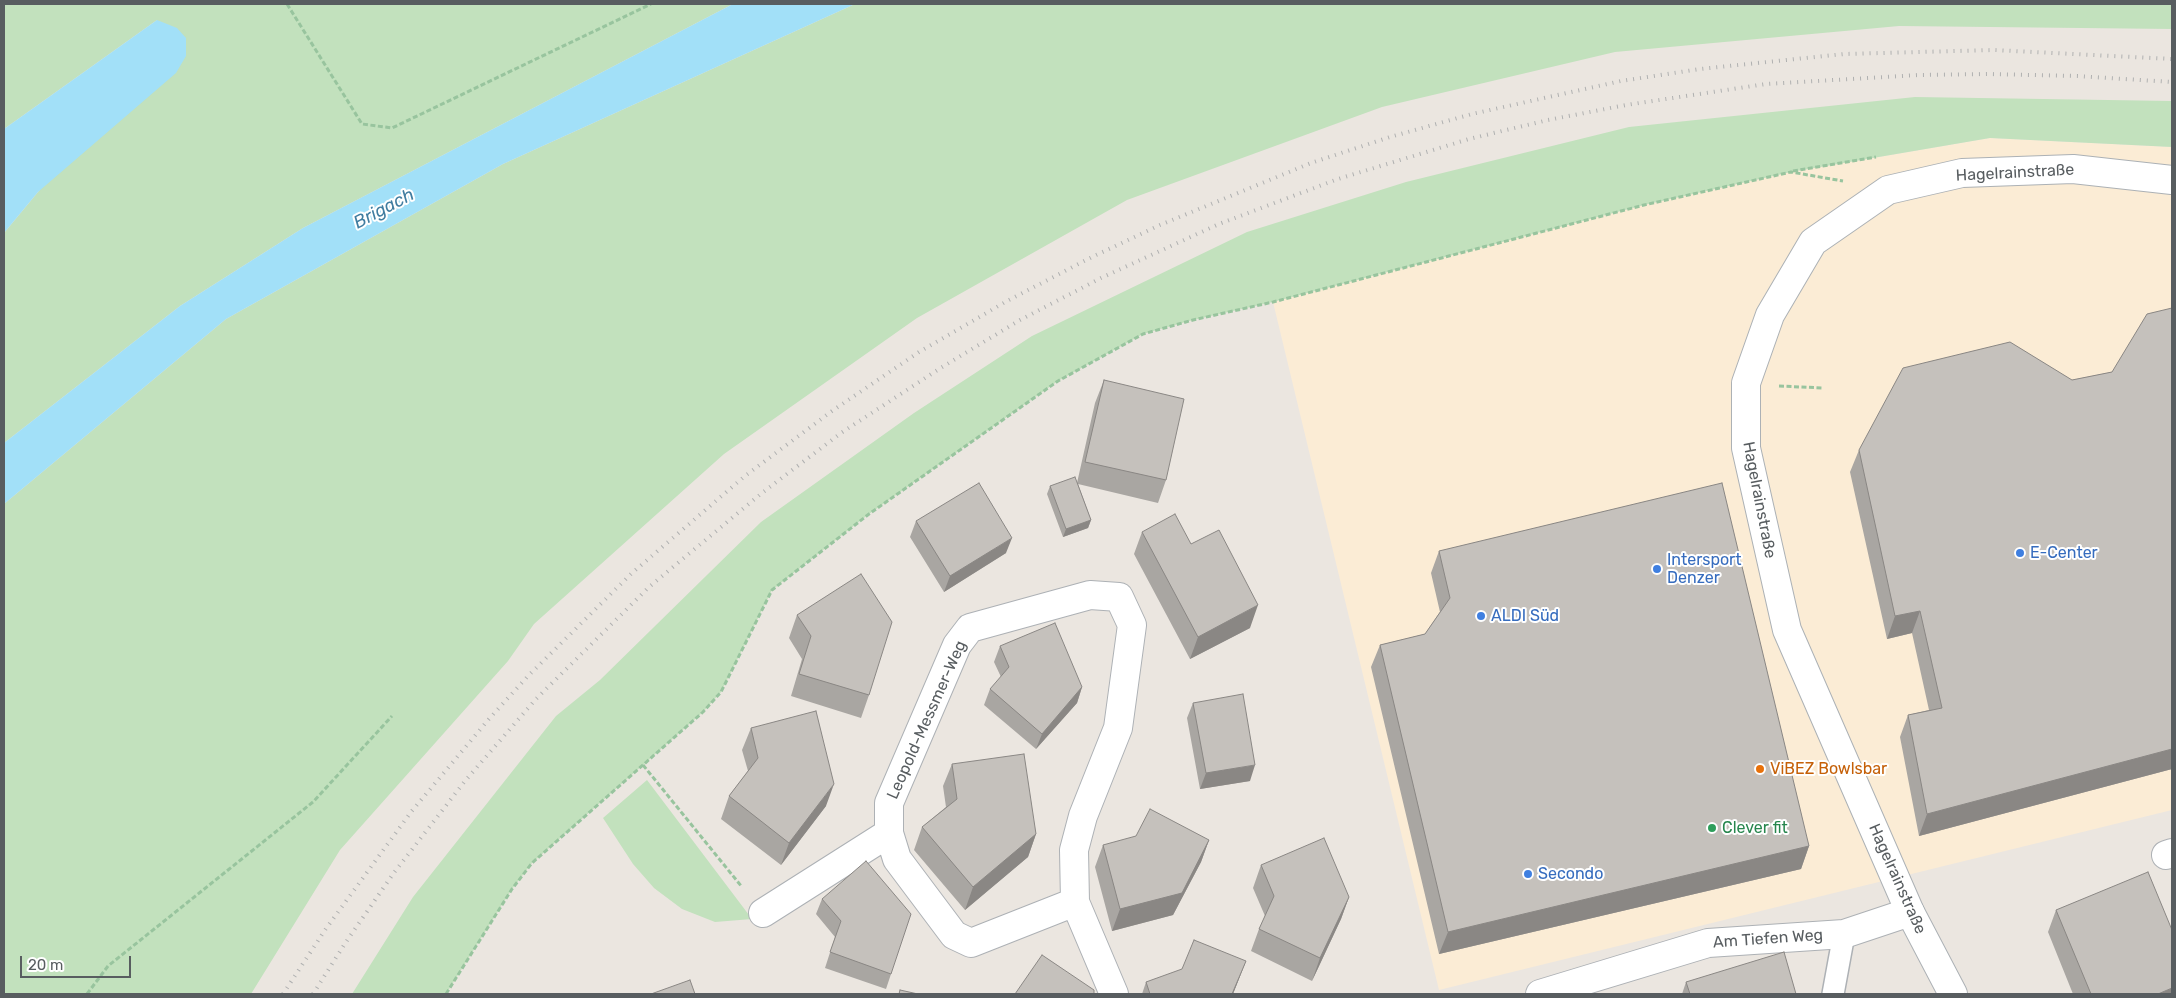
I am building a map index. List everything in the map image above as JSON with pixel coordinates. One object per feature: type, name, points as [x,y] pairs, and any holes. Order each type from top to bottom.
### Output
[{"type":"street","name":"Hagelrainstraße","points":[[1952,994],[1910,912],[1787,630],[1746,448],[1746,383],[1770,315],[1813,242],[1888,190],[1962,173],[2064,169],[2172,180]]},
{"type":"street","name":"Leopold-Messmer-Weg","points":[[1075,902],[971,943],[954,935],[897,859],[889,833],[889,803],[957,645],[970,628],[1090,595],[1119,597],[1132,625],[1118,728],[1083,816],[1074,850],[1075,902],[1114,994]]},
{"type":"street","points":[[763,913],[889,833]]},
{"type":"street","name":"Am Tiefen Weg","points":[[1539,994],[1708,943],[1844,934],[1910,912]]},
{"type":"lane","points":[[1833,994],[1844,934]]},
{"type":"path","points":[[288,4],[362,124],[392,128],[651,4]]},
{"type":"path","points":[[446,994],[512,889],[532,863],[703,712],[721,692],[772,590],[869,514],[1058,381],[1143,334],[1193,320],[1274,302],[1644,205],[1791,172],[1888,190]]},
{"type":"path","points":[[1746,383],[1823,388]]},
{"type":"path","points":[[87,994],[108,966],[313,802],[392,716]]},
{"type":"path","points":[[643,765],[763,913]]},
{"type":"shaded area","points":[[1990,138],[2172,147],[2172,810],[1439,990],[1273,302],[1644,205],[1791,172]]},
{"type":"green space","points":[[4,4],[733,4],[303,228],[180,306],[4,443],[4,233],[38,192],[157,20],[4,129]]},
{"type":"green space","points":[[855,4],[2172,4],[2172,29],[1899,26],[1615,52],[1382,107],[1127,200],[917,318],[724,454],[534,624],[508,661],[340,850],[251,994],[4,994],[4,504],[226,319],[503,164]]},
{"type":"green space","points":[[1915,97],[2172,101],[2172,147],[1990,138],[1791,172],[1644,205],[1143,334],[1058,381],[869,514],[772,590],[721,692],[703,712],[532,863],[512,889],[446,994],[352,994],[413,897],[556,716],[600,680],[761,522],[914,413],[1032,336],[1247,232],[1406,182],[1629,127]]},
{"type":"green space","points":[[647,780],[752,919],[715,922],[682,909],[654,888],[633,864],[603,818]]},
{"type":"water","name":"Brigach","points":[[733,4],[855,4],[503,164],[226,319],[4,504],[4,443],[180,306],[303,228]]},
{"type":"water","points":[[157,20],[177,28],[186,38],[186,56],[176,73],[38,192],[4,233],[4,129]]},
{"type":"building","name":"E-Center","points":[[2172,308],[2172,749],[1927,814],[1908,715],[1942,708],[1920,611],[1895,616],[1859,450],[1903,368],[2010,342],[2072,380],[2112,372],[2147,314]]},
{"type":"building","points":[[1104,380],[1184,399],[1166,480],[1085,462]]},
{"type":"building","points":[[1075,477],[1091,520],[1066,529],[1050,486]]},
{"type":"building","points":[[979,483],[1012,538],[950,576],[916,521]]},
{"type":"building","points":[[1722,483],[1809,846],[1448,932],[1380,645],[1425,634],[1450,598],[1439,551]]},
{"type":"building","points":[[1175,514],[1191,544],[1219,530],[1258,605],[1198,637],[1142,532]]},
{"type":"building","points":[[861,574],[892,622],[869,695],[799,674],[811,636],[797,615]]},
{"type":"building","points":[[1055,623],[1082,687],[1042,734],[990,689],[1009,667],[1000,646]]},
{"type":"building","points":[[1243,694],[1255,765],[1206,773],[1193,703]]},
{"type":"building","points":[[816,711],[834,784],[789,843],[729,796],[758,758],[751,728]]},
{"type":"building","points":[[1024,754],[1036,834],[973,887],[922,827],[957,799],[952,764]]},
{"type":"building","points":[[1150,809],[1209,840],[1182,893],[1120,909],[1103,845],[1136,836]]},
{"type":"building","points":[[1324,838],[1349,897],[1320,958],[1259,929],[1274,896],[1261,865]]},
{"type":"building","points":[[866,861],[911,914],[891,974],[830,952],[841,921],[822,899]]},
{"type":"building","points":[[2148,872],[2172,930],[2172,988],[2158,994],[2091,994],[2056,910]]},
{"type":"building","points":[[1194,940],[1246,961],[1232,994],[1150,994],[1146,982],[1182,969]]},
{"type":"building","points":[[1784,952],[1796,994],[1690,994],[1686,982]]},
{"type":"building","points":[[1042,955],[1094,990],[1094,994],[1015,994]]},
{"type":"building","points":[[690,980],[695,994],[651,994]]},
{"type":"building","points":[[900,990],[918,994],[899,994]]},
{"type":"railway","points":[[283,994],[325,930],[411,812],[489,719],[528,676],[632,573],[745,476],[832,411],[919,352],[1007,301],[1092,257],[1160,225],[1311,163],[1390,137],[1472,114],[1621,81],[1700,69],[1844,54],[1994,50],[2172,59]]},
{"type":"railway","points":[[313,994],[393,874],[465,781],[536,699],[649,587],[762,493],[841,433],[939,369],[1020,320],[1101,278],[1219,224],[1338,179],[1469,139],[1548,120],[1626,105],[1766,84],[1919,75],[2077,76],[2172,82]]},
{"type":"place","name":"E-Center","points":[[2020,553]]},
{"type":"place","name":"Intersport Denzer","points":[[1657,569]]},
{"type":"place","name":"ALDI Süd","points":[[1481,616]]},
{"type":"place","name":"ViBEZ Bowlsbar","points":[[1760,769]]},
{"type":"place","name":"Clever fit","points":[[1712,828]]},
{"type":"place","name":"Secondo","points":[[1528,874]]}]
